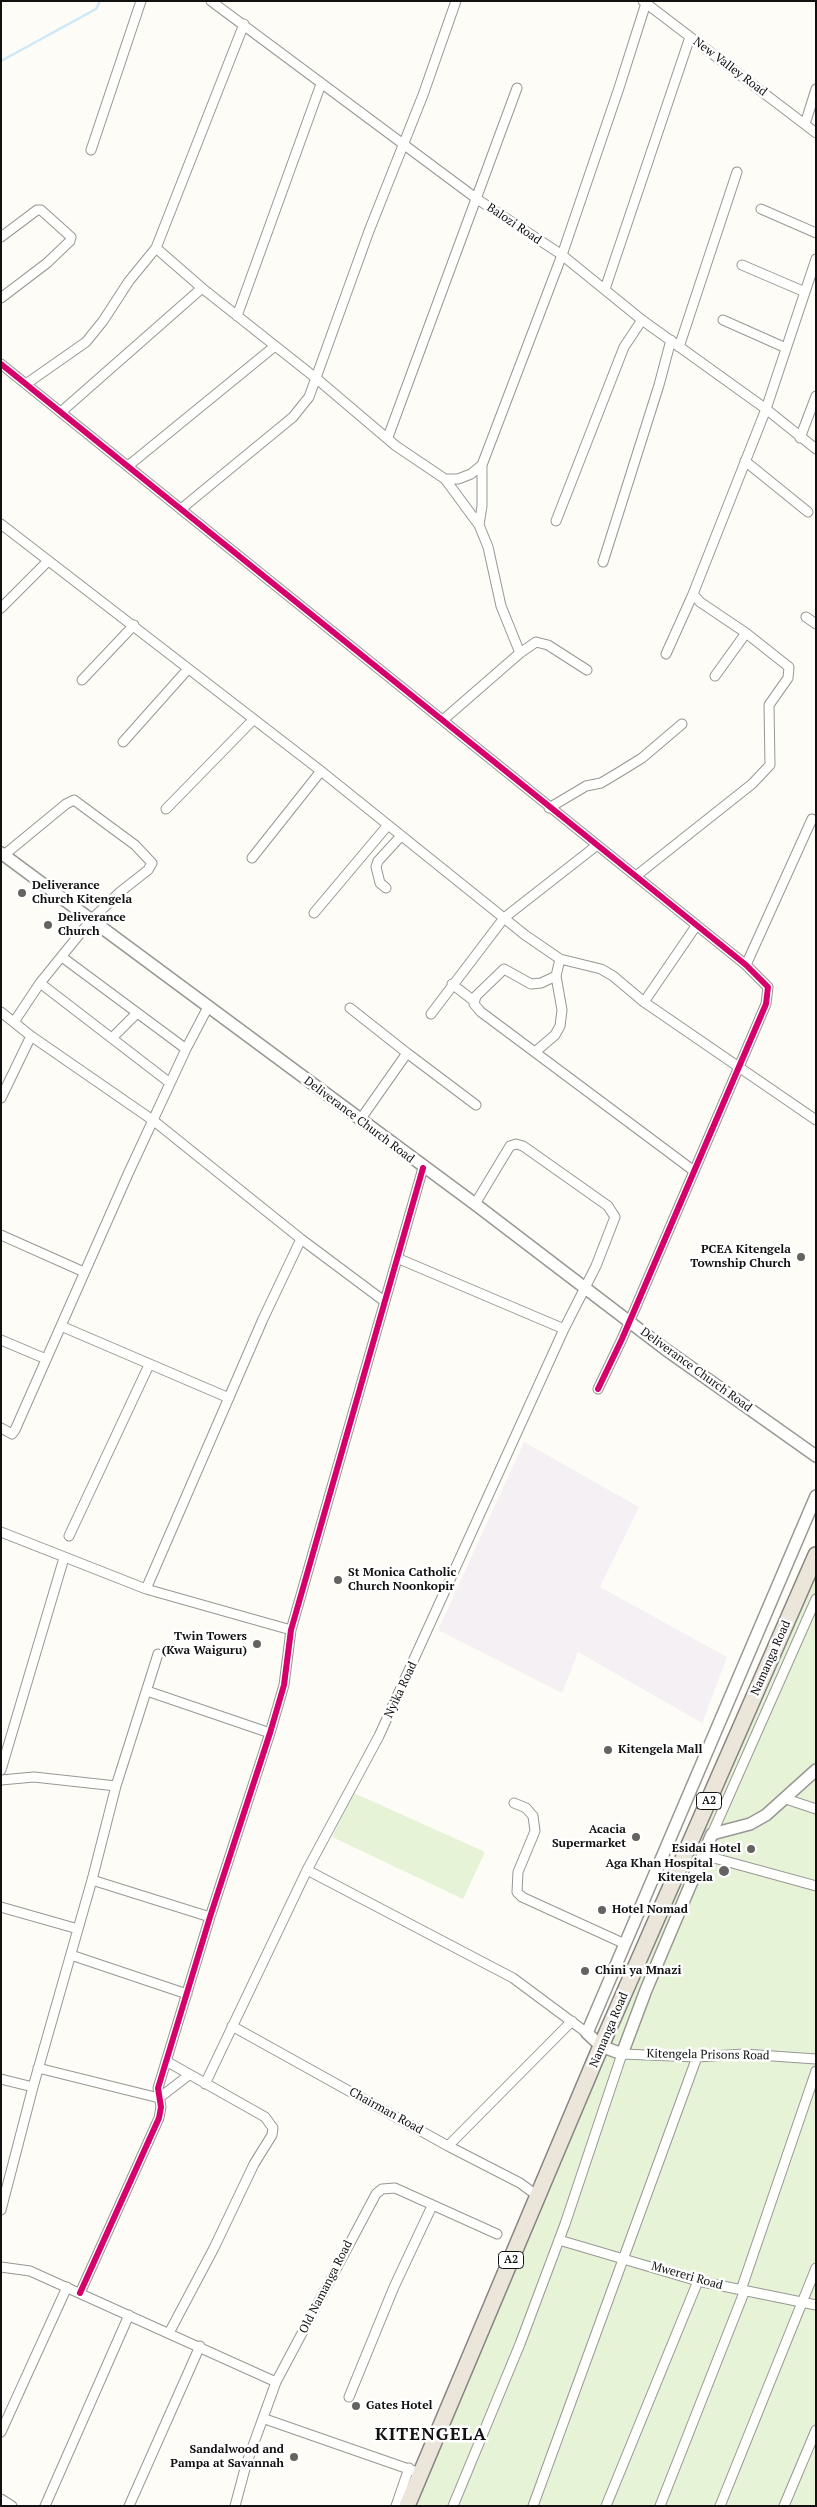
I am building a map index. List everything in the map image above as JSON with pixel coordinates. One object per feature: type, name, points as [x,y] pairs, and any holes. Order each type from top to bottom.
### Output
[{"type":"highway","name":"Namanga Road","points":[[407,2506],[415,2471],[539,2197],[601,2046],[816,1555]]},
{"type":"street","points":[[91,150],[141,1]]},
{"type":"street","name":"Balozi Road","points":[[211,1],[477,199],[562,255],[642,320],[766,409],[816,449]]},
{"type":"street","points":[[181,509],[293,417],[309,397],[317,379],[368,231],[404,144],[456,1]]},
{"type":"street","points":[[479,525],[482,506],[482,465],[562,255],[620,88],[645,2]]},
{"type":"street","name":"New Valley Road","points":[[645,2],[816,133]]},
{"type":"street","points":[[26,384],[86,342],[103,321],[128,281],[156,248],[244,24]]},
{"type":"street","points":[[605,289],[690,37]]},
{"type":"street","points":[[237,316],[321,84]]},
{"type":"street","points":[[388,437],[517,88]]},
{"type":"street","points":[[805,124],[816,89]]},
{"type":"street","points":[[679,347],[737,172]]},
{"type":"street","points":[[761,209],[816,233]]},
{"type":"street","points":[[1,237],[37,210],[41,210],[71,237],[70,241],[47,263],[1,298]]},
{"type":"street","points":[[156,248],[202,288],[388,437],[396,446],[445,479],[479,525],[488,547],[501,606],[520,653]]},
{"type":"street","points":[[666,654],[693,594],[766,409],[816,259]]},
{"type":"street","points":[[742,265],[805,292]]},
{"type":"street","points":[[61,412],[202,288]]},
{"type":"street","points":[[556,521],[624,347],[642,320]]},
{"type":"street","points":[[723,320],[786,348]]},
{"type":"street","points":[[603,562],[659,385],[671,340]]},
{"type":"street","points":[[128,466],[275,346]]},
{"type":"street","points":[[1,364],[443,720],[596,846],[746,965],[768,987],[768,996],[738,1068],[598,1389]]},
{"type":"street","points":[[800,438],[816,396]]},
{"type":"street","points":[[745,461],[808,512]]},
{"type":"street","points":[[445,479],[464,477],[482,465]]},
{"type":"street","points":[[1,524],[321,771],[504,918],[560,959],[601,969],[613,976],[644,1002],[738,1068],[778,1092],[816,1120]]},
{"type":"street","points":[[1,608],[48,561]]},
{"type":"street","points":[[636,876],[752,784],[770,764],[770,705],[790,672],[789,667],[746,633],[700,602],[693,594]]},
{"type":"street","points":[[806,617],[816,624]]},
{"type":"street","points":[[82,680],[134,625]]},
{"type":"street","points":[[715,676],[746,633]]},
{"type":"street","points":[[443,720],[520,653],[536,642],[541,642],[587,670]]},
{"type":"street","points":[[123,742],[188,669]]},
{"type":"street","points":[[166,809],[253,720]]},
{"type":"street","points":[[549,808],[586,786],[601,782],[642,758],[682,724]]},
{"type":"street","points":[[252,858],[321,771]]},
{"type":"street","points":[[3,854],[66,804],[74,800],[80,802],[135,845],[152,863],[148,870],[120,892],[91,920],[40,983],[14,1022]]},
{"type":"street","points":[[746,965],[812,819]]},
{"type":"street","points":[[314,913],[388,825]]},
{"type":"street","points":[[386,888],[380,883],[376,867],[378,861],[401,836]]},
{"type":"street","points":[[431,1014],[504,918],[596,846]]},
{"type":"street","name":"Deliverance Church Road","points":[[3,854],[423,1168],[475,1204],[584,1290],[816,1456]]},
{"type":"street","points":[[644,1002],[696,926]]},
{"type":"street","points":[[62,957],[186,1049]]},
{"type":"street","points":[[535,1052],[555,1035],[560,1026],[562,1010],[556,976],[560,959]]},
{"type":"street","points":[[474,1001],[486,984],[504,969],[531,984],[541,983],[556,976]]},
{"type":"street","points":[[40,983],[170,1083]]},
{"type":"street","points":[[452,984],[474,1001],[481,1012],[694,1171]]},
{"type":"street","points":[[1,1428],[12,1434],[170,1083],[208,1007]]},
{"type":"street","points":[[350,1008],[476,1105]]},
{"type":"street","points":[[1,1012],[31,1036],[154,1121],[301,1239],[384,1301]]},
{"type":"street","points":[[112,1038],[137,1013]]},
{"type":"street","points":[[1,1098],[31,1036]]},
{"type":"street","points":[[360,1120],[407,1052]]},
{"type":"street","name":"Nyika Road","points":[[205,2084],[307,1870],[379,1736],[564,1329],[615,1222],[615,1213],[608,1206],[524,1146],[516,1144],[510,1146],[475,1204]]},
{"type":"street","points":[[80,2293],[159,2118],[161,2107],[158,2098],[158,2088],[284,1685],[291,1630],[423,1168]]},
{"type":"street","points":[[1,1235],[84,1272]]},
{"type":"street","points":[[146,1589],[263,1318],[301,1239]]},
{"type":"street","points":[[397,1258],[564,1329]]},
{"type":"street","points":[[61,1326],[230,1398]]},
{"type":"street","points":[[1,1340],[46,1359]]},
{"type":"street","points":[[68,1536],[149,1365]]},
{"type":"street","points":[[587,2032],[816,1496]]},
{"type":"street","points":[[1,1532],[146,1589],[291,1630]]},
{"type":"street","points":[[1,1770],[64,1558]]},
{"type":"street","points":[[453,2506],[520,2344],[559,2240],[622,2054],[646,1990],[712,1834],[816,1599]]},
{"type":"street","points":[[786,1622],[804,1627]]},
{"type":"street","points":[[1,2210],[38,2068],[72,1955],[116,1786],[158,1654]]},
{"type":"street","points":[[146,1691],[270,1733]]},
{"type":"street","points":[[712,1834],[750,1824],[766,1815],[816,1770]]},
{"type":"street","points":[[1,1780],[34,1777],[116,1786]]},
{"type":"street","points":[[786,1799],[816,1809]]},
{"type":"street","points":[[514,1802],[526,1808],[533,1816],[535,1831],[518,1872],[517,1892],[522,1897],[625,1944]]},
{"type":"street","points":[[703,1855],[816,1886]]},
{"type":"street","points":[[307,1870],[513,1978],[587,2032],[601,2046]]},
{"type":"street","points":[[92,1880],[210,1917]]},
{"type":"street","points":[[1,1908],[78,1929]]},
{"type":"street","points":[[72,1955],[187,1994]]},
{"type":"street","points":[[448,2146],[572,2022]]},
{"type":"street","name":"Chairman Road","points":[[232,2026],[448,2146],[520,2183],[539,2197]]},
{"type":"street","name":"Kitengela Prisons Road","points":[[601,2046],[622,2054],[697,2057],[744,2054],[816,2059]]},
{"type":"street","points":[[533,2506],[697,2057]]},
{"type":"street","points":[[166,2061],[265,2118],[273,2128],[272,2135],[254,2164],[214,2248],[169,2333]]},
{"type":"street","points":[[38,2068],[158,2098]]},
{"type":"street","points":[[660,2506],[743,2290],[816,2071]]},
{"type":"street","points":[[158,2098],[189,2075]]},
{"type":"street","points":[[1,2079],[33,2087]]},
{"type":"street","name":"Old Namanga Road","points":[[235,2506],[246,2465],[276,2382],[376,2194],[382,2189],[395,2188],[497,2234]]},
{"type":"street","points":[[349,2397],[394,2287],[432,2206]]},
{"type":"street","name":"Mwereri Road","points":[[559,2240],[698,2281],[816,2305]]},
{"type":"street","points":[[1,2266],[30,2271],[200,2346],[276,2382]]},
{"type":"street","points":[[720,2506],[816,2268]]},
{"type":"street","points":[[606,2506],[698,2281]]},
{"type":"street","points":[[1,2432],[67,2287]]},
{"type":"street","points":[[45,2506],[129,2315]]},
{"type":"street","points":[[129,2506],[200,2346]]},
{"type":"street","points":[[264,2419],[415,2471],[396,2506]]},
{"type":"street","points":[[784,2506],[816,2430]]},
{"type":"street","points":[[1,2499],[12,2506]]},
{"type":"shaded area","points":[[524,1442],[639,1507],[600,1587],[727,1657],[702,1723],[578,1652],[562,1693],[438,1630]]},
{"type":"green space","points":[[816,1556],[816,2506],[407,2506]]},
{"type":"green space","points":[[354,1793],[485,1852],[463,1899],[332,1837]]},
{"type":"waterway","points":[[1,61],[96,9],[100,1]]},
{"type":"cycle path","points":[[1,364],[746,965],[768,987],[766,1004],[622,1339],[598,1389]]},
{"type":"cycle path","points":[[80,2293],[159,2118],[161,2107],[158,2088],[284,1685],[291,1630],[423,1168]]},
{"type":"place","name":"Deliverance Church Kitengela","points":[[22,893]]},
{"type":"place","name":"Deliverance Church","points":[[48,925]]},
{"type":"place","name":"PCEA Kitengela Township Church","points":[[801,1257]]},
{"type":"place","name":"St Monica Catholic Church Noonkopir","points":[[338,1580]]},
{"type":"place","name":"Twin Towers (Kwa Waiguru)","points":[[257,1644]]},
{"type":"place","name":"Kitengela Mall","points":[[608,1750]]},
{"type":"place","name":"Acacia Supermarket","points":[[636,1837]]},
{"type":"place","name":"Esidai Hotel","points":[[751,1849]]},
{"type":"place","name":"Aga Khan Hospital Kitengela","points":[[724,1871]]},
{"type":"place","name":"Hotel Nomad","points":[[602,1910]]},
{"type":"place","name":"Chini ya Mnazi","points":[[585,1971]]},
{"type":"place","name":"Gates Hotel","points":[[356,2406]]},
{"type":"place","name":"Sandalwood and Pampa at Savannah","points":[[294,2457]]},
{"type":"district","name":"KITENGELA","points":[[431,2435]]}]
